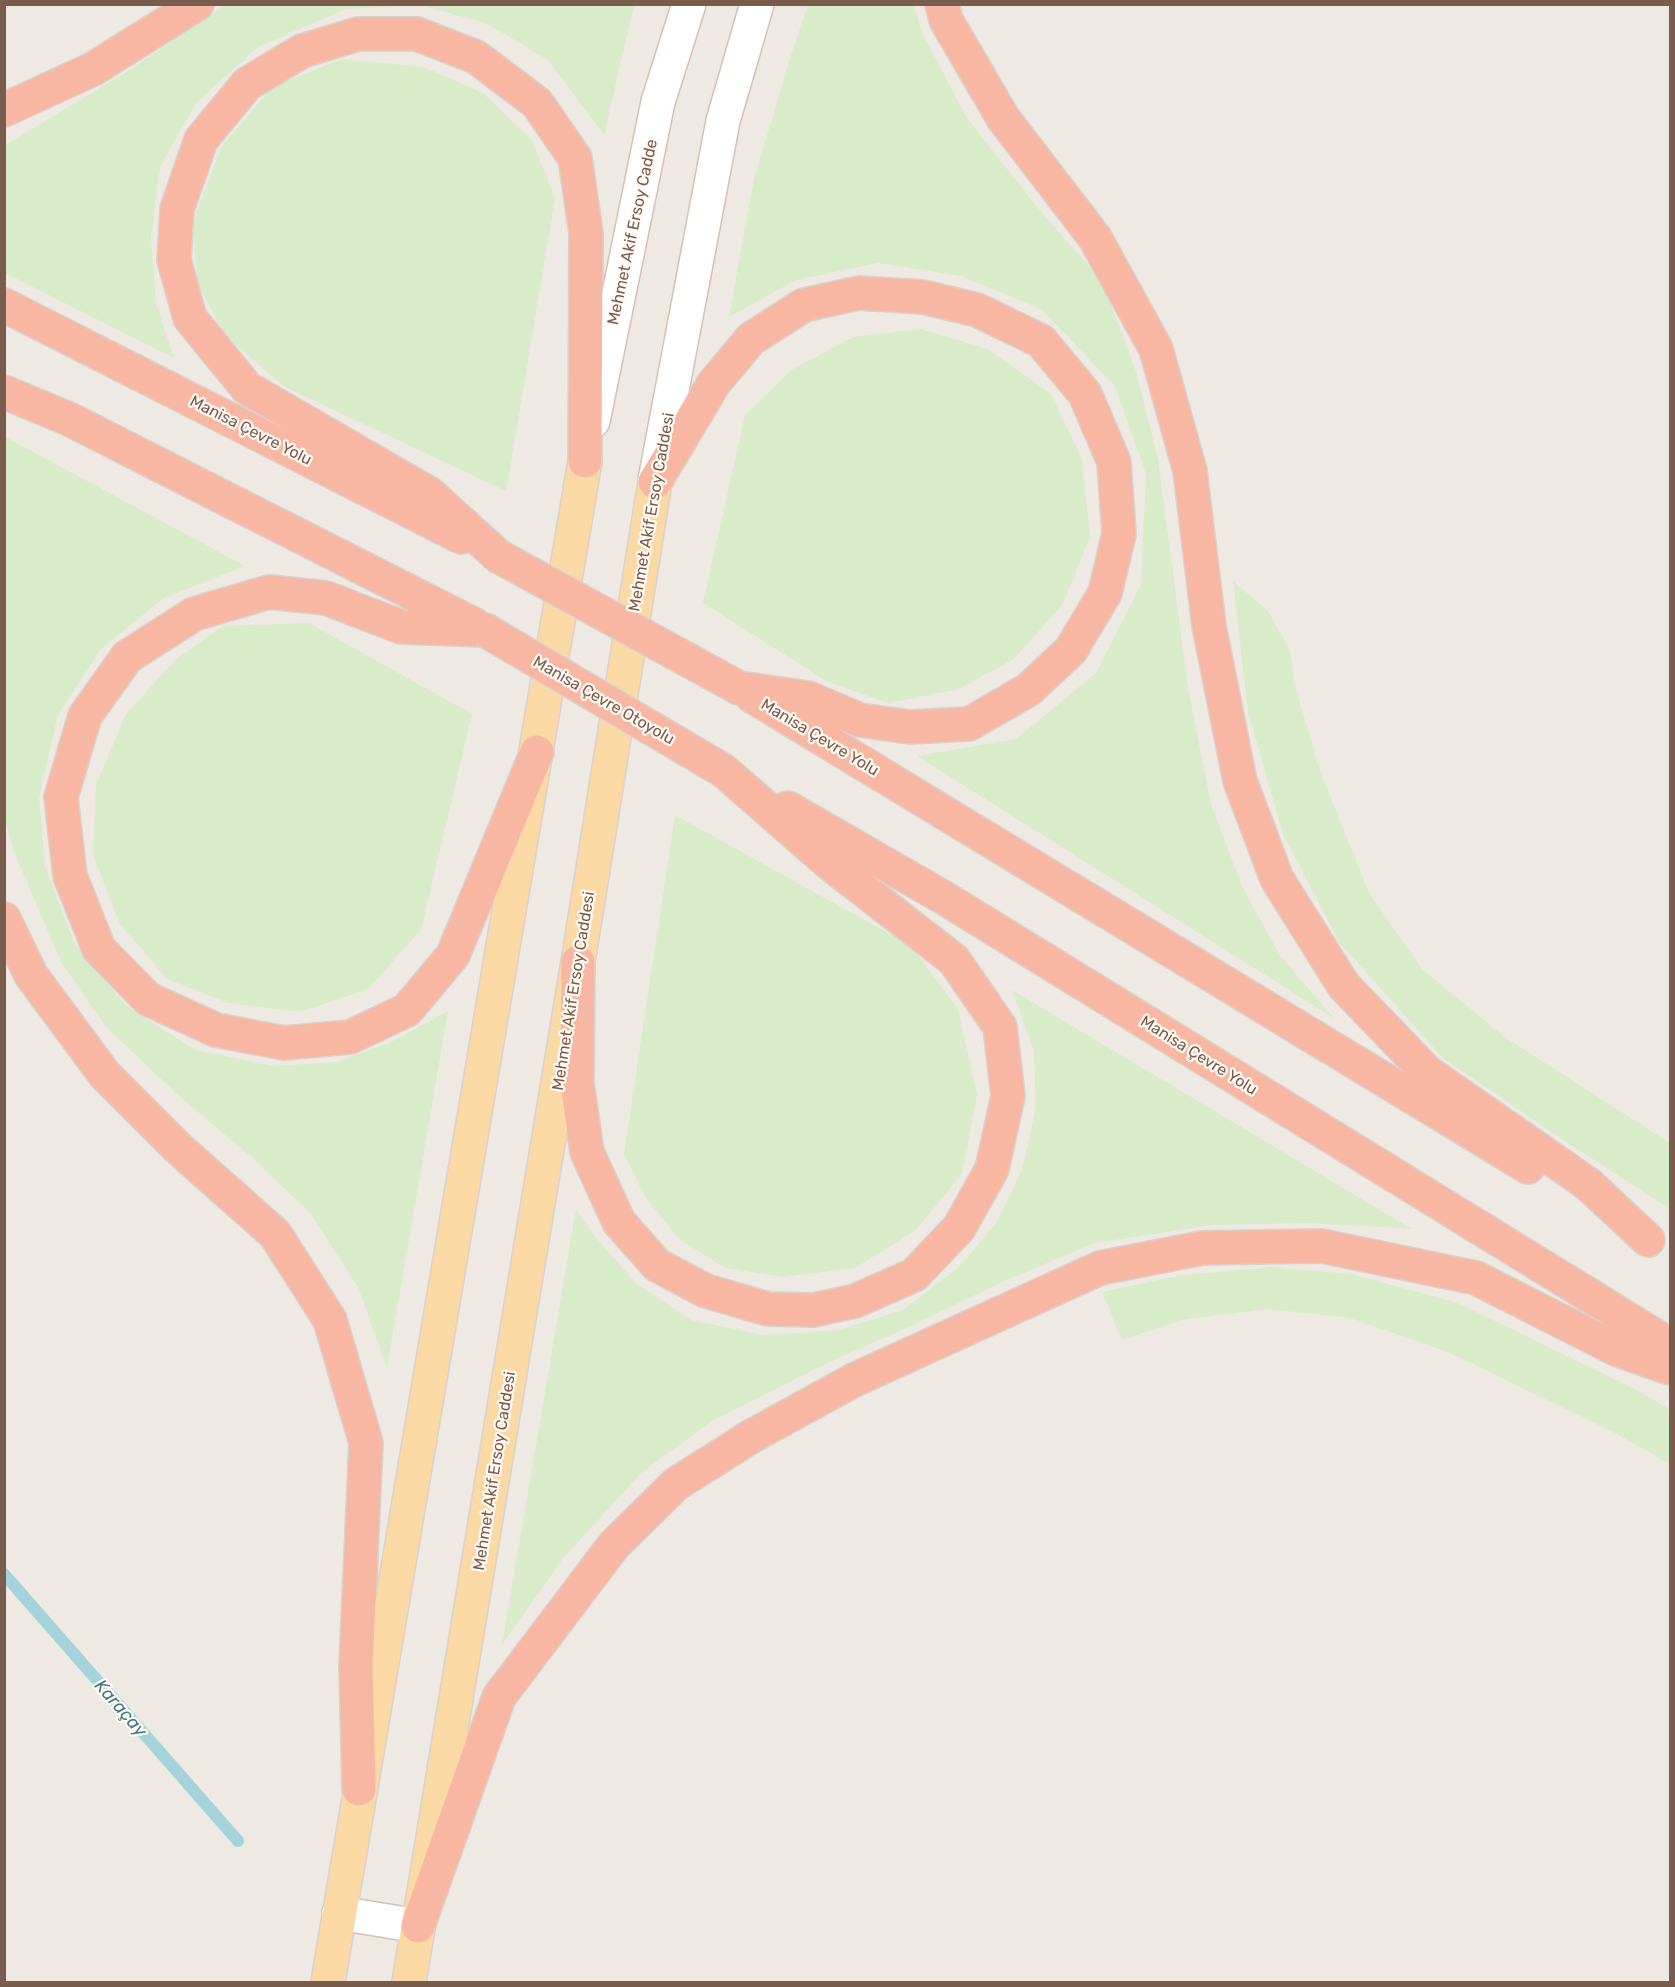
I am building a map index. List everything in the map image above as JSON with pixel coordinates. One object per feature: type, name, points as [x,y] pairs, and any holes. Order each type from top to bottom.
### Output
[{"type":"highway","points":[[4,110],[93,69],[197,4]]},
{"type":"highway","points":[[942,4],[946,20],[1003,118],[1095,238],[1156,349],[1190,471],[1209,626],[1240,781],[1277,879],[1344,986],[1427,1072],[1588,1184],[1659,1247]]},
{"type":"highway","points":[[585,461],[586,233],[576,158],[537,103],[476,57],[417,34],[358,34],[302,51],[247,84],[201,140],[177,209],[174,260],[190,318],[247,388],[430,494],[498,556],[740,688],[808,698],[860,720],[909,727],[969,724],[1028,690],[1071,650],[1105,593],[1119,534],[1114,462],[1085,394],[1041,341],[976,310],[923,297],[859,293],[804,305],[751,339],[714,383],[655,482]]},
{"type":"highway","name":"Manisa Çevre Yolu","points":[[4,305],[498,556]]},
{"type":"highway","points":[[4,392],[69,419],[485,630]]},
{"type":"highway","points":[[485,630],[401,627],[326,598],[269,592],[194,614],[127,657],[85,716],[61,797],[70,876],[99,950],[148,999],[216,1030],[284,1043],[350,1037],[407,1010],[453,955],[537,752]]},
{"type":"highway","name":"Manisa Çevre Otoyolu","points":[[485,630],[724,771]]},
{"type":"highway","name":"Manisa Çevre Yolu","points":[[740,688],[1659,1247]]},
{"type":"highway","points":[[578,962],[577,1083],[587,1152],[619,1222],[657,1265],[706,1291],[768,1309],[814,1310],[855,1301],[914,1275],[959,1228],[992,1169],[1008,1096],[1000,1027],[954,960],[829,863],[724,771]]},
{"type":"highway","name":"Manisa Çevre Yolu","points":[[724,771],[946,899],[1671,1345]]},
{"type":"highway","points":[[4,919],[31,975],[105,1075],[178,1148],[275,1234],[330,1320],[366,1443],[356,1665],[359,1789]]},
{"type":"highway","points":[[418,1926],[499,1697],[614,1545],[676,1484],[752,1436],[854,1380],[1100,1268],[1202,1248],[1322,1245],[1476,1278],[1618,1350],[1671,1368]]},
{"type":"main road","name":"Mehmet Akif Ersoy Cadde","points":[[585,461],[658,102],[688,4]]},
{"type":"main road","name":"Mehmet Akif Ersoy Caddesi","points":[[409,1983],[655,482],[723,122],[757,4]]},
{"type":"main road","points":[[328,1983],[585,461]]},
{"type":"main road","points":[[339,1913],[418,1926]]},
{"type":"shaded area","points":[[5,5],[1670,5],[1670,1982],[5,1982]]},
{"type":"green space","points":[[226,5],[411,5],[346,9],[258,47],[196,103],[160,167],[151,237],[156,302],[174,358],[5,273],[4,146],[131,69]]},
{"type":"green space","points":[[420,5],[634,5],[604,135],[548,60],[488,24]]},
{"type":"green space","points":[[808,5],[914,5],[921,31],[967,118],[1037,207],[1102,281],[1135,368],[1158,459],[1188,688],[1211,804],[1243,889],[1281,957],[1335,1019],[917,756],[1016,739],[1096,673],[1141,584],[1146,474],[1115,386],[1041,309],[961,276],[878,263],[796,280],[729,317],[754,179]]},
{"type":"green space","points":[[342,59],[424,67],[483,93],[532,140],[555,198],[506,491],[285,387],[225,336],[197,282],[193,221],[222,146],[272,87]]},
{"type":"green space","points":[[921,329],[988,349],[1051,394],[1082,459],[1090,537],[1063,604],[1014,659],[959,689],[888,703],[828,682],[703,603],[745,415],[793,369],[853,337]]},
{"type":"green space","points":[[4,436],[245,566],[164,598],[101,649],[58,715],[39,797],[45,866],[74,942],[125,1005],[195,1050],[274,1066],[336,1062],[389,1043],[448,1011],[387,1368],[358,1287],[310,1213],[249,1155],[179,1096],[106,1027],[61,962],[14,852],[4,815]]},
{"type":"green space","points":[[1233,581],[1268,611],[1290,650],[1295,686],[1320,771],[1369,893],[1422,969],[1506,1038],[1670,1143],[1670,1209],[1444,1059],[1339,942],[1283,834],[1248,712]]},
{"type":"green space","points":[[309,623],[472,714],[421,930],[368,989],[300,1012],[228,1003],[167,979],[120,924],[93,855],[96,785],[126,714],[176,659],[223,626]]},
{"type":"green space","points":[[675,815],[910,945],[958,1009],[977,1095],[962,1174],[915,1231],[855,1268],[784,1277],[725,1268],[679,1239],[645,1197],[624,1154]]},
{"type":"green space","points":[[1012,990],[1412,1229],[1307,1223],[1213,1225],[1095,1243],[1002,1282],[827,1363],[712,1421],[641,1473],[561,1561],[502,1645],[576,1210],[597,1239],[637,1284],[691,1320],[764,1335],[838,1330],[903,1310],[959,1267],[996,1223],[1022,1170],[1036,1108],[1034,1051]]},
{"type":"green space","points":[[1270,1267],[1351,1274],[1458,1303],[1641,1392],[1670,1410],[1670,1464],[1615,1433],[1448,1352],[1350,1318],[1267,1309],[1186,1319],[1122,1340],[1102,1292],[1177,1276]]},
{"type":"waterway","name":"Karaçay","points":[[4,1574],[238,1841]]}]
